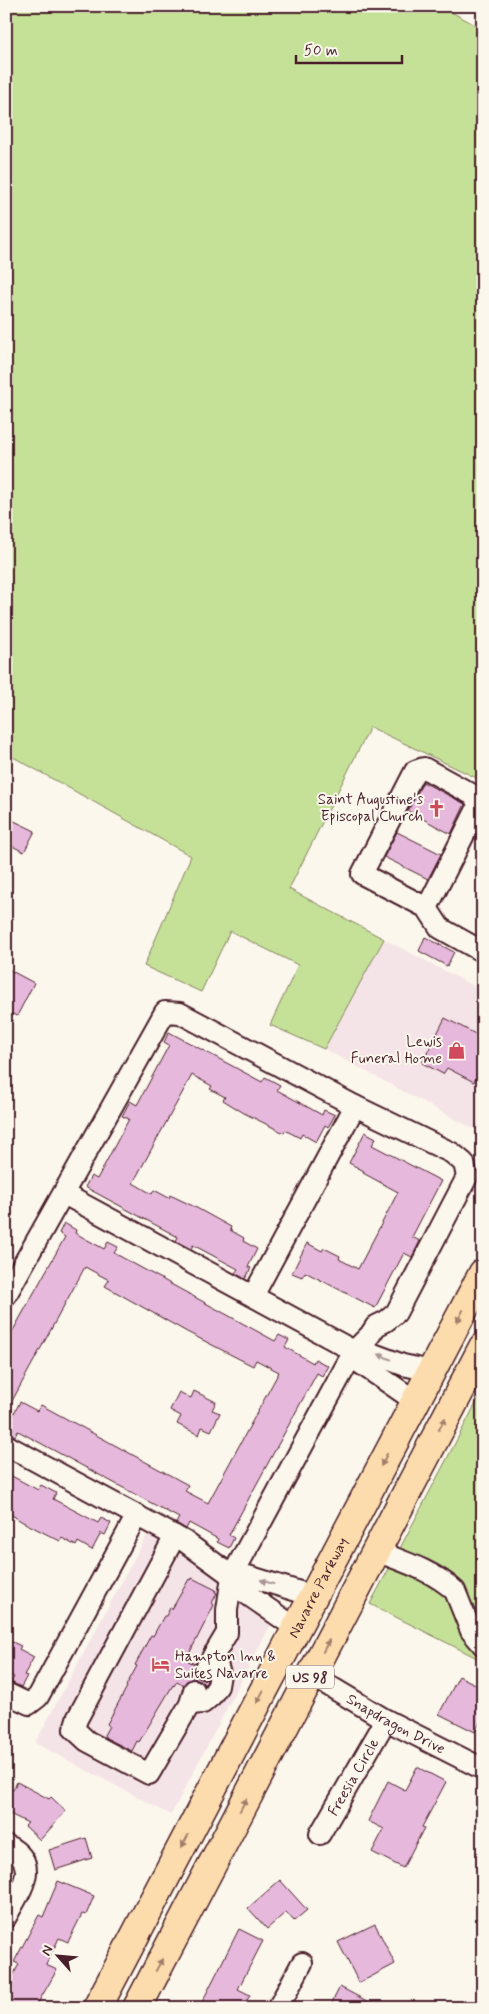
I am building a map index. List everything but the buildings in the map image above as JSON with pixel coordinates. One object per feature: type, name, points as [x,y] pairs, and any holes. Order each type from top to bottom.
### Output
[{"type":"highway","name":"Navarre Parkway","points":[[97,2008],[483,1273]]},
{"type":"highway","name":"US 98","points":[[137,2008],[483,1347]]},
{"type":"street","points":[[427,908],[478,807],[475,796],[424,768],[415,771],[362,874],[427,908],[440,928],[483,952]]},
{"type":"street","points":[[6,1295],[165,1012],[180,1013],[355,1106],[452,1153],[464,1163],[467,1177],[396,1313],[376,1326],[354,1351],[232,1576],[226,1633],[210,1661],[220,1674],[218,1686],[203,1703],[192,1697],[149,1774],[87,1741],[74,1729],[77,1719],[175,1536]]},
{"type":"street","points":[[253,1296],[355,1106]]},
{"type":"street","points":[[64,1194],[354,1351],[363,1350],[403,1365],[431,1371]]},
{"type":"street","points":[[354,1351],[357,1361],[415,1401]]},
{"type":"street","points":[[6,1445],[175,1536],[232,1576],[241,1590],[296,1628]]},
{"type":"street","points":[[6,1693],[29,1704],[38,1697],[137,1515]]},
{"type":"street","points":[[376,1550],[416,1567],[450,1586],[455,1591],[471,1631],[483,1645]]},
{"type":"street","points":[[232,1576],[248,1576],[313,1596]]},
{"type":"street","name":"Snapdragon Drive","points":[[311,1675],[386,1720],[483,1769]]},
{"type":"street","name":"Freesia Circle","points":[[320,1834],[386,1720]]},
{"type":"street","points":[[6,1845],[20,1854],[25,1860],[27,1874],[6,1917]]},
{"type":"street","points":[[278,2008],[302,1963]]},
{"type":"shaded area","points":[[384,939],[483,991],[483,1134],[324,1049]]},
{"type":"shaded area","points":[[148,1533],[282,1603],[171,1815],[35,1743]]},
{"type":"green space","points":[[6,6],[440,6],[483,29],[483,781],[370,727],[289,889],[384,939],[324,1049],[270,1025],[298,965],[230,931],[201,992],[144,966],[191,856],[6,753]]},
{"type":"green space","points":[[483,1390],[483,1634],[470,1611],[398,1552]]},
{"type":"green space","points":[[391,1565],[445,1592],[464,1633],[483,1657],[483,1661],[370,1604]]},
{"type":"place","name":"Saint Augustine's Episcopal Church","points":[[437,808]]},
{"type":"place","name":"Lewis Funeral Home","points":[[456,1050]]},
{"type":"place","name":"Hampton Inn & Suites Navarre","points":[[161,1665]]}]
